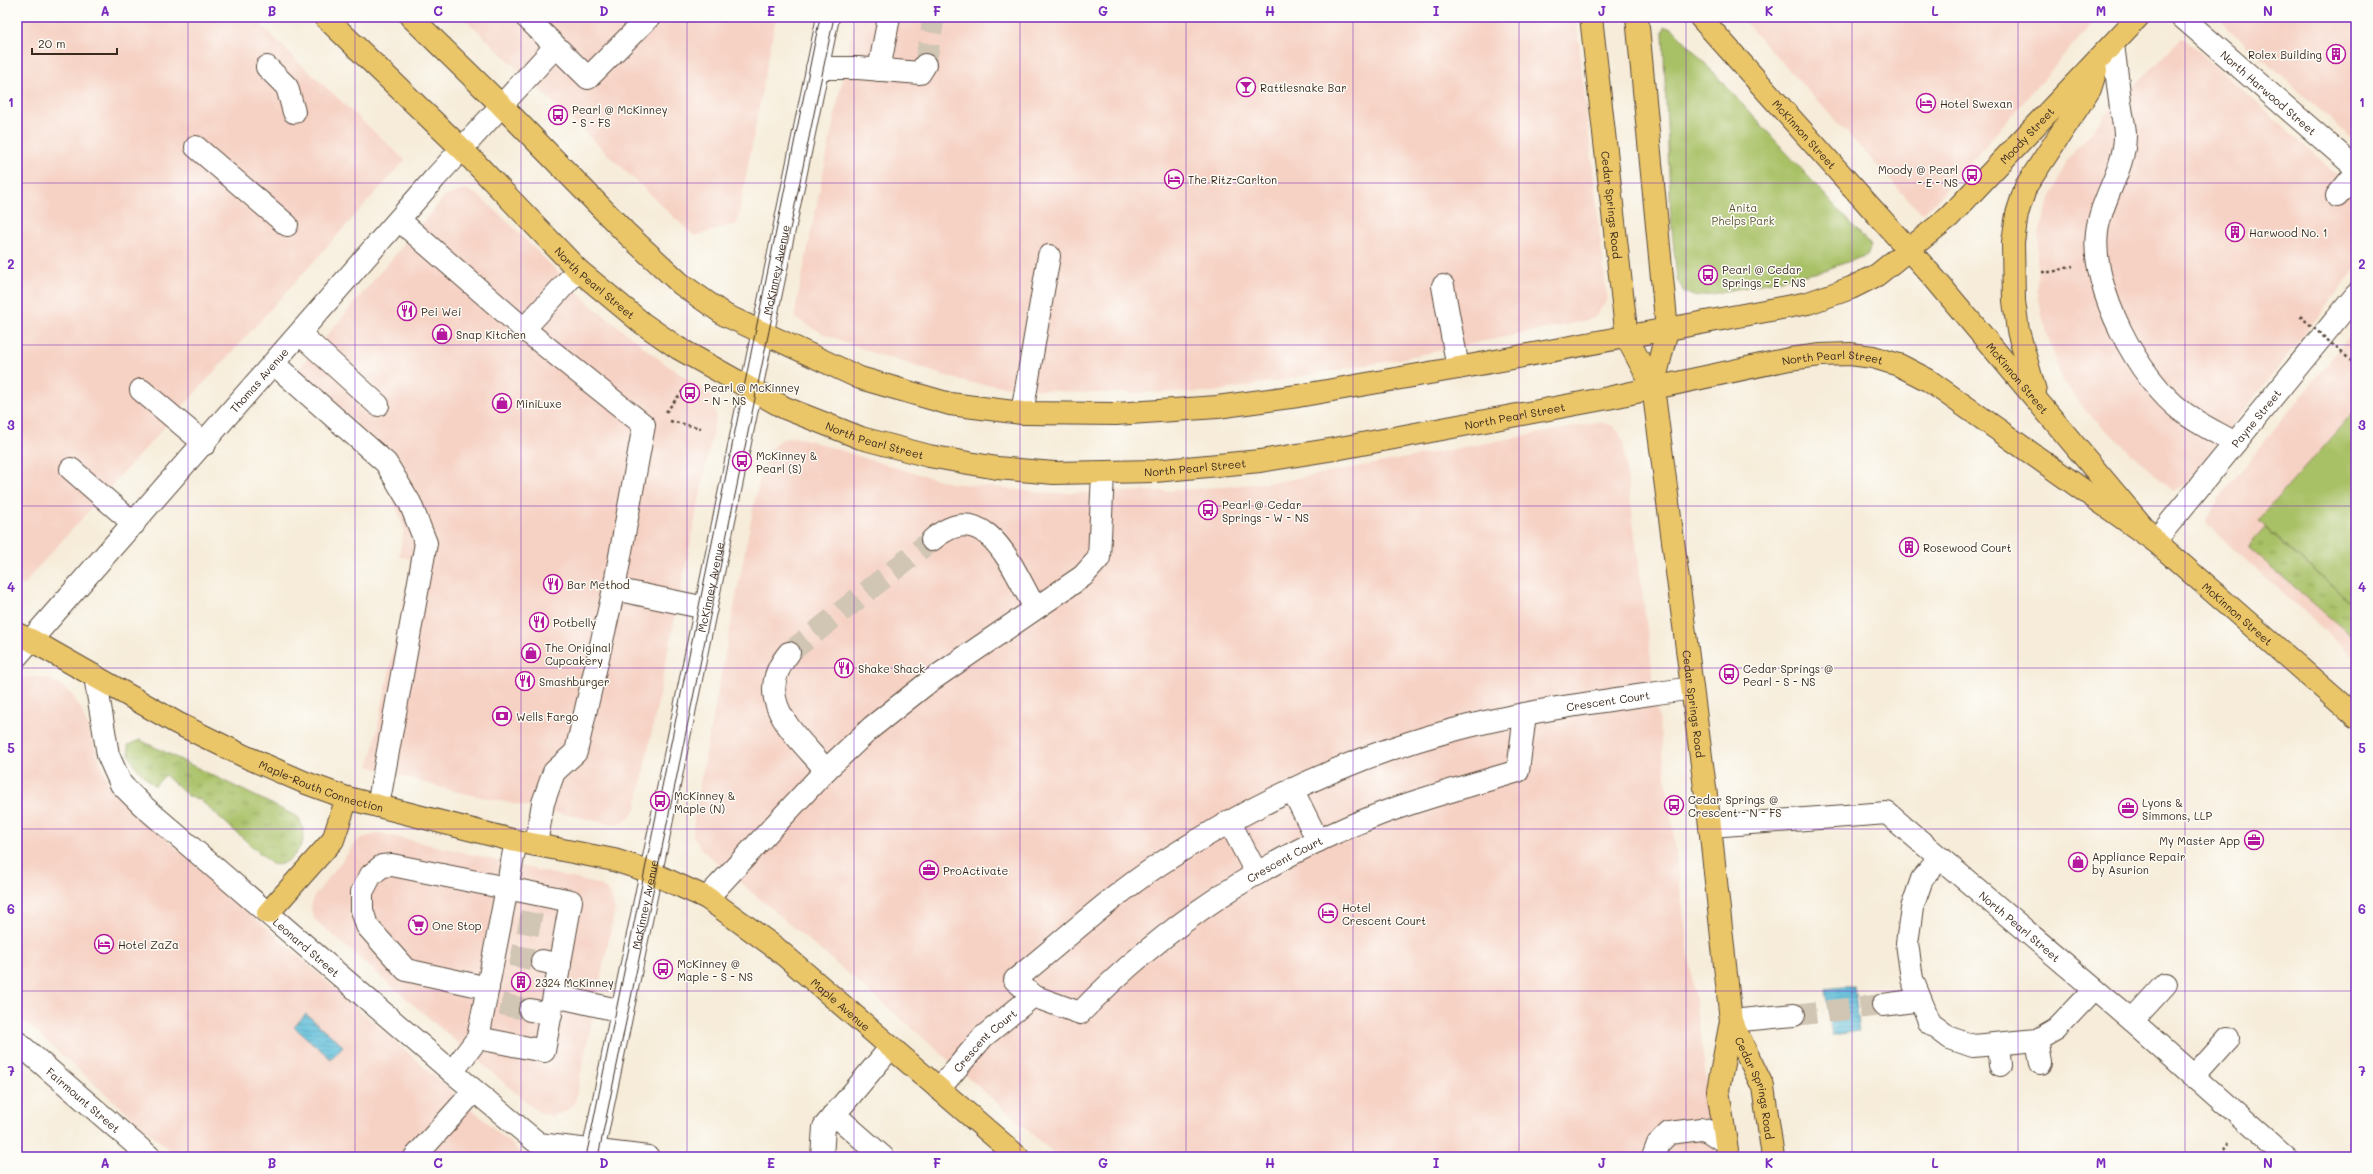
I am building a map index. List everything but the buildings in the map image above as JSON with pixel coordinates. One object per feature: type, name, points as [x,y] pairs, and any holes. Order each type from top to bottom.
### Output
[{"type":"main road","name":"North Pearl Street","points":[[325,17],[462,149],[578,270],[642,323],[672,344],[750,390],[785,408],[861,438],[929,456],[997,468],[1054,473],[1155,471],[1267,460],[1608,398],[1653,387],[1789,359],[1850,354],[1873,357],[1899,365],[1928,380],[2154,541]]},
{"type":"main road","points":[[411,17],[502,106],[661,268],[725,315],[860,378],[950,404],[1022,413],[1116,414],[1217,406],[1298,396],[1627,338],[1808,303],[1851,288],[1877,275],[1909,249]]},
{"type":"main road","name":"Cedar Springs Road","points":[[1591,17],[1627,338],[1653,387],[1710,826],[1730,1021],[1718,1090],[1726,1150]]},
{"type":"main road","name":"Cedar Springs Road","points":[[1637,17],[1667,330],[1653,387]]},
{"type":"main road","name":"McKinnon Street","points":[[1700,17],[1909,249],[2036,398],[2154,541],[2356,717]]},
{"type":"main road","name":"Moody Street","points":[[1909,249],[1949,217],[2138,17]]},
{"type":"main road","points":[[2036,398],[2018,331],[2014,301],[2013,242],[2017,214],[2026,186],[2090,89],[2106,52]]},
{"type":"main road","name":"Maple-Routh Connection","points":[[24,637],[177,723],[244,756],[347,798],[526,843],[614,860],[651,872]]},
{"type":"main road","points":[[268,914],[332,840],[347,798]]},
{"type":"main road","name":"Maple Avenue","points":[[651,872],[707,898],[776,948],[1018,1157]]},
{"type":"main road","name":"Cedar Springs Road","points":[[1730,1021],[1763,1087],[1773,1157]]},
{"type":"street","points":[[526,17],[588,78],[649,17]]},
{"type":"street","name":"McKinney Avenue","points":[[593,1154],[706,608],[761,332],[828,17]]},
{"type":"street","points":[[879,70],[889,17]]},
{"type":"street","name":"North Harwood Street","points":[[2182,17],[2356,168]]},
{"type":"street","name":"Thomas Avenue","points":[[17,656],[24,637],[134,524],[399,220],[555,47]]},
{"type":"street","points":[[2106,52],[2125,135],[2120,168],[2101,210],[2096,234],[2098,259],[2104,286],[2124,339],[2141,366],[2160,390],[2183,412],[2235,443]]},
{"type":"street","points":[[817,68],[920,73],[925,65]]},
{"type":"street","points":[[267,67],[287,87],[294,112]]},
{"type":"street","points":[[196,147],[287,225]]},
{"type":"street","points":[[2337,196],[2356,173]]},
{"type":"street","points":[[399,220],[524,329],[644,425],[614,589],[576,752],[554,772],[543,803],[507,888],[510,919],[503,954],[491,998],[478,1038],[452,1072]]},
{"type":"street","points":[[1022,413],[1049,256]]},
{"type":"street","points":[[524,329],[578,270]]},
{"type":"street","points":[[1443,286],[1458,368]]},
{"type":"street","name":"Payne Street","points":[[2154,541],[2356,295]]},
{"type":"street","points":[[300,334],[378,405]]},
{"type":"street","points":[[274,364],[386,463],[410,503],[426,543],[378,806]]},
{"type":"street","points":[[141,390],[205,444]]},
{"type":"street","points":[[71,469],[134,524]]},
{"type":"street","points":[[707,898],[826,770],[872,727],[930,681],[1083,576],[1099,558],[1103,473]]},
{"type":"street","points":[[932,540],[942,531],[956,526],[970,525],[984,530],[995,539],[1035,608]]},
{"type":"street","points":[[614,589],[706,608]]},
{"type":"street","points":[[789,653],[779,666],[773,680],[773,697],[778,712],[826,770]]},
{"type":"street","name":"Leonard Street","points":[[95,676],[108,755],[121,784],[142,805],[474,1091],[539,1144],[593,1154],[648,1157]]},
{"type":"street","name":"Crescent Court","points":[[1525,714],[1518,771],[1380,814],[1318,841],[1257,874],[1196,913],[1154,944],[1115,978],[1080,1013],[1033,996],[1015,980],[1112,899],[1158,865],[1229,821],[1292,789],[1360,760],[1414,741],[1525,714],[1692,688]]},
{"type":"street","points":[[1292,789],[1318,841]]},
{"type":"street","name":"North Pearl Street","points":[[1710,826],[1887,813],[2132,1021],[2193,1077],[2285,1157]]},
{"type":"street","points":[[1229,821],[1257,874]]},
{"type":"street","points":[[1940,858],[1922,879],[1911,915],[1907,944],[1912,979],[1930,1023],[1950,1038],[1999,1055],[2037,1040],[2056,1029],[2094,989]]},
{"type":"street","points":[[478,1038],[544,1051],[553,1005],[551,963],[558,929],[571,901],[392,865],[382,866],[371,874],[362,892],[362,910],[367,926],[406,970],[491,998]]},
{"type":"street","points":[[2132,1021],[2166,984]]},
{"type":"street","name":"Crescent Court","points":[[939,1089],[983,1037],[1033,996]]},
{"type":"street","points":[[1883,1005],[1920,1000]]},
{"type":"street","points":[[530,1010],[553,1005],[622,1011]]},
{"type":"street","points":[[1730,1021],[1794,1015]]},
{"type":"street","points":[[2193,1077],[2228,1038]]},
{"type":"street","points":[[2037,1040],[2041,1063]]},
{"type":"street","name":"Fairmount Street","points":[[17,1042],[150,1157]]},
{"type":"street","points":[[822,1157],[824,1127],[891,1047]]},
{"type":"street","points":[[416,1157],[474,1091]]},
{"type":"street","points":[[834,1114],[883,1157]]},
{"type":"street","points":[[1653,1157],[1658,1144],[1669,1133],[1701,1129],[1708,1131],[1726,1150]]},
{"type":"path","points":[[2042,272],[2052,272]]},
{"type":"path","points":[[2300,316],[2356,365]]},
{"type":"path","points":[[662,418],[684,389]]},
{"type":"path","points":[[668,420],[701,428]]},
{"type":"path","points":[[2219,1157],[2228,1145]]},
{"type":"shaded area","points":[[17,17],[254,17],[293,57],[405,160],[32,574],[25,585],[17,583]]},
{"type":"shaded area","points":[[463,17],[776,17],[737,224],[694,236]]},
{"type":"shaded area","points":[[855,17],[1576,17],[1607,297],[1605,303],[1594,318],[1579,322],[1384,362],[1213,392],[1080,393],[969,383],[876,354],[822,333],[795,318],[796,306]]},
{"type":"shaded area","points":[[1740,17],[2098,17],[1932,206],[1924,212],[1920,212]]},
{"type":"shaded area","points":[[2218,17],[2356,17],[2356,142],[2222,23]]},
{"type":"shaded area","points":[[2182,37],[2356,191],[2356,268],[2189,481],[2182,488],[2172,491],[2086,411],[2061,378],[2043,319],[2037,289],[2037,255],[2040,228],[2067,160],[2103,118]]},
{"type":"shaded area","points":[[465,189],[478,195],[503,217],[593,307],[664,363],[711,395],[714,404],[716,417],[636,809],[625,822],[615,825],[453,791],[368,766],[373,751],[412,559],[399,557],[404,529],[383,471],[344,439],[357,423],[296,372],[444,197]]},
{"type":"shaded area","points":[[2356,328],[2356,658],[2219,536],[2206,524],[2206,520],[2219,498]]},
{"type":"shaded area","points":[[1599,422],[1613,426],[1619,433],[1623,442],[1689,956],[1717,1157],[1058,1157],[920,1035],[708,855],[699,846],[693,835],[694,814],[756,494],[766,455],[776,443],[783,439],[793,437],[804,439],[900,469],[951,483],[1051,493],[1166,491],[1278,482]]},
{"type":"shaded area","name":"Hotel ZaZa","points":[[26,677],[42,677],[60,684],[74,697],[82,711],[110,788],[526,1157],[177,1157],[17,1015],[17,681]]},
{"type":"shaded area","points":[[380,833],[593,883],[602,886],[610,894],[615,910],[575,1102],[565,1112],[551,1116],[538,1112],[315,920],[311,909],[313,898],[359,839]]},
{"type":"green space","name":"Anita Phelps Park","points":[[1665,27],[1672,28],[1680,36],[1866,240],[1871,246],[1867,255],[1819,272],[1707,295],[1696,297],[1684,292],[1677,279],[1671,221],[1663,32]]},
{"type":"green space","points":[[2356,409],[2356,606],[2258,521]]},
{"type":"green space","points":[[2265,528],[2356,606],[2356,640],[2248,547]]},
{"type":"green space","points":[[140,740],[298,817],[303,828],[304,835],[301,846],[297,852],[283,864],[272,864],[199,799],[188,796],[165,775],[155,786],[137,768],[130,757],[128,745]]},
{"type":"water","points":[[1854,986],[1860,1031],[1832,1035],[1825,989]]},
{"type":"water","points":[[306,1014],[343,1046],[331,1059],[294,1027]]},
{"type":"tunnel","points":[[925,65],[934,17]]},
{"type":"tunnel","points":[[789,653],[932,540]]},
{"type":"tunnel","points":[[519,921],[549,927]]},
{"type":"tunnel","points":[[511,955],[542,961]]},
{"type":"tunnel","points":[[501,1004],[530,1010]]},
{"type":"tunnel","points":[[1794,1015],[1883,1005]]},
{"type":"tram line","points":[[586,1157],[820,17]]},
{"type":"tram line","points":[[598,1157],[834,17]]},
{"type":"place","name":"Rolex Building","points":[[2336,54]]},
{"type":"place","name":"Rattlesnake Bar","points":[[1246,87]]},
{"type":"place","name":"Hotel Swexan","points":[[1926,103]]},
{"type":"place","name":"Pearl @ McKinney - S - FS","points":[[558,115]]},
{"type":"place","name":"Moody @ Pearl - E - NS","points":[[1972,175]]},
{"type":"place","name":"The Ritz-Carlton","points":[[1174,179]]},
{"type":"place","name":"Harwood No. 1","points":[[2235,232]]},
{"type":"place","name":"Pearl @ Cedar Springs - E - NS","points":[[1708,275]]},
{"type":"place","name":"Pei Wei","points":[[407,311]]},
{"type":"place","name":"Snap Kitchen","points":[[442,334]]},
{"type":"place","name":"Pearl @ McKinney - N - NS","points":[[690,393]]},
{"type":"place","name":"MiniLuxe","points":[[502,403]]},
{"type":"place","name":"McKinney & Pearl (S)","points":[[742,461]]},
{"type":"place","name":"Pearl @ Cedar Springs - W - NS","points":[[1208,510]]},
{"type":"place","name":"Rosewood Court","points":[[1909,547]]},
{"type":"place","name":"Bar Method","points":[[553,584]]},
{"type":"place","name":"Potbelly","points":[[539,622]]},
{"type":"place","name":"The Original Cupcakery","points":[[531,653]]},
{"type":"place","name":"Shake Shack","points":[[844,668]]},
{"type":"place","name":"Cedar Springs @ Pearl - S - NS","points":[[1729,674]]},
{"type":"place","name":"Smashburger","points":[[525,681]]},
{"type":"place","name":"Wells Fargo","points":[[502,716]]},
{"type":"place","name":"McKinney & Maple (N)","points":[[660,801]]},
{"type":"place","name":"Cedar Springs @ Crescent - N - FS","points":[[1674,805]]},
{"type":"place","name":"Lyons & Simmons, LLP","points":[[2128,808]]},
{"type":"place","name":"My Master App","points":[[2254,840]]},
{"type":"place","name":"Appliance Repair by Asurion","points":[[2078,862]]},
{"type":"place","name":"ProActivate","points":[[929,870]]},
{"type":"place","name":"Hotel Crescent Court","points":[[1328,913]]},
{"type":"place","name":"One Stop","points":[[418,925]]},
{"type":"place","name":"Hotel ZaZa","points":[[104,944]]},
{"type":"place","name":"McKinney @ Maple - S - NS","points":[[663,969]]},
{"type":"place","name":"2324 McKinney","points":[[521,982]]}]
